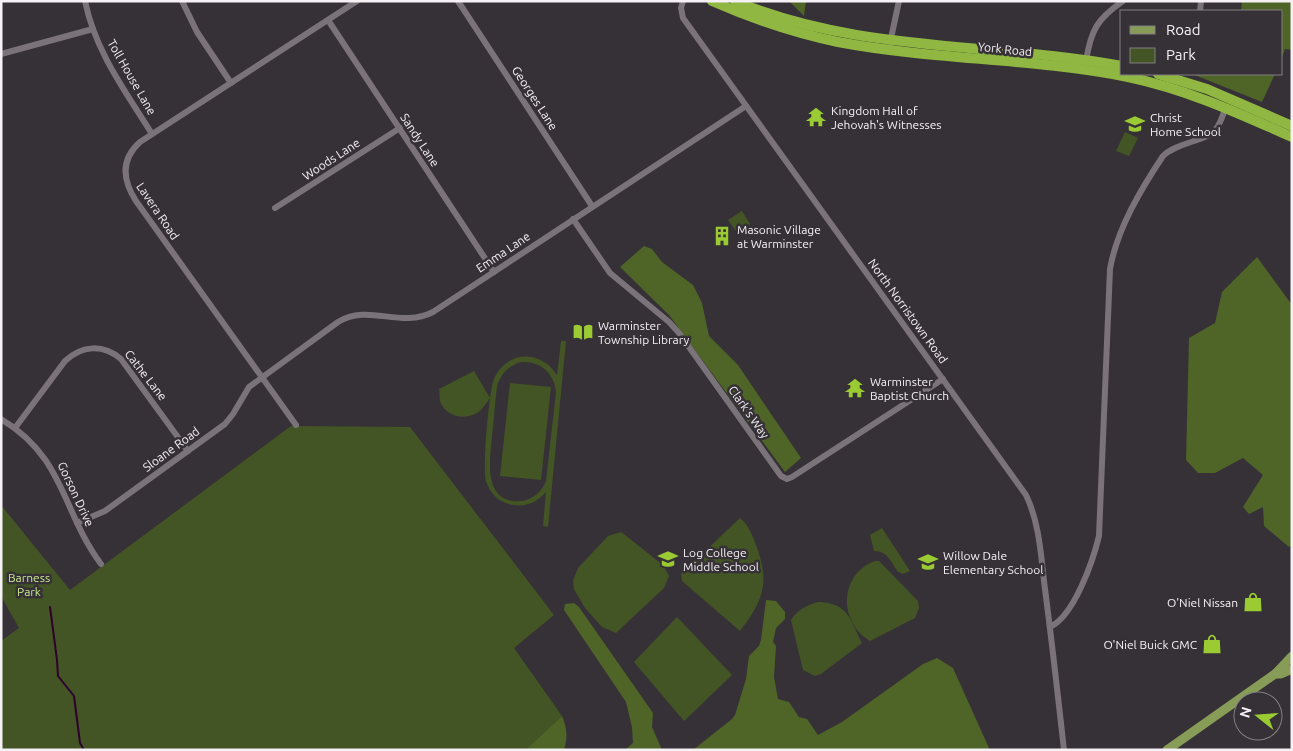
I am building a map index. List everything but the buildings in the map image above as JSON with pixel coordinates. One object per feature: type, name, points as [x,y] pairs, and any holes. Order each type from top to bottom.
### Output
[{"type":"highway","name":"York Road","points":[[712,1],[767,23],[803,34],[845,43],[890,44],[1086,61],[1120,66]]},
{"type":"highway","name":"York Road","points":[[735,1],[809,26],[890,44],[1108,73],[1169,87],[1226,107],[1292,136]]},
{"type":"highway","points":[[1161,75],[1207,89],[1292,126]]},
{"type":"main road","points":[[1167,750],[1275,674],[1292,656]]},
{"type":"main road","points":[[1275,674],[1281,674],[1292,669]]},
{"type":"street","name":"Toll House Lane","points":[[85,1],[93,29],[112,70],[152,134]]},
{"type":"street","points":[[182,1],[197,32],[231,83]]},
{"type":"street","name":"Lavera Road","points":[[296,425],[130,191],[126,178],[128,157],[135,146],[152,134],[357,1]]},
{"type":"street","name":"Georges Lane","points":[[458,1],[592,206]]},
{"type":"street","name":"North Norristown Road","points":[[683,1],[681,8],[683,18],[1023,491],[1031,505],[1050,627],[1064,750]]},
{"type":"street","points":[[890,44],[899,1]]},
{"type":"street","points":[[1086,61],[1089,42],[1096,25],[1106,13],[1123,1]]},
{"type":"street","name":"Sandy Lane","points":[[328,20],[494,272]]},
{"type":"street","points":[[2,53],[93,29]]},
{"type":"street","name":"Emma Lane","points":[[262,377],[345,318],[365,314],[400,318],[420,317],[433,312],[746,106]]},
{"type":"street","points":[[1050,627],[1060,621],[1067,611],[1087,572],[1099,536],[1110,268],[1113,251],[1125,223],[1163,156],[1172,148],[1211,134],[1218,127],[1226,107]]},
{"type":"street","name":"Woods Lane","points":[[275,208],[400,128]]},
{"type":"street","name":"Clark's Way","points":[[573,219],[610,272],[679,333],[784,478],[792,477],[943,380]]},
{"type":"street","name":"Cathe Lane","points":[[15,428],[65,361],[75,352],[96,348],[111,352],[121,359],[188,450]]},
{"type":"street","name":"Sloane Road","points":[[77,523],[105,511],[225,424],[249,387],[262,377]]},
{"type":"street","name":"Gorson Drive","points":[[1,419],[15,428],[34,445],[49,464],[89,547],[102,564]]},
{"type":"green space","points":[[789,1],[806,1],[804,16]]},
{"type":"green space","points":[[1242,1],[1292,1],[1292,50],[1285,49],[1283,54],[1283,10],[1241,10]]},
{"type":"green space","points":[[1194,75],[1275,75],[1262,102]]},
{"type":"green space","points":[[1125,132],[1138,138],[1129,156],[1116,151]]},
{"type":"green space","points":[[742,211],[750,224],[737,233],[728,220]]},
{"type":"green space","points":[[644,246],[652,249],[662,262],[693,285],[702,303],[709,336],[738,365],[801,458],[785,472],[669,315],[620,267]]},
{"type":"green space","points":[[1257,257],[1292,305],[1292,545],[1289,547],[1264,526],[1263,507],[1249,514],[1243,507],[1263,475],[1243,458],[1215,473],[1198,473],[1186,460],[1189,338],[1215,323],[1222,292]]},
{"type":"green space","points":[[561,341],[566,341],[548,527],[543,526],[546,492],[539,499],[523,505],[513,505],[504,502],[493,494],[486,481],[485,447],[492,386],[494,379],[503,366],[515,358],[537,358],[546,363],[557,375]],"holes":[[[521,362],[528,362],[545,369],[555,385],[556,392],[546,481],[533,497],[521,501],[508,500],[494,488],[491,479],[491,446],[497,386],[503,374],[509,368]]]},
{"type":"green space","points":[[474,371],[490,398],[480,411],[475,414],[463,417],[452,414],[443,407],[439,389]]},
{"type":"green space","points":[[510,383],[551,387],[541,480],[500,476]]},
{"type":"green space","name":"Barness Park","points":[[291,426],[410,427],[554,615],[514,648],[562,716],[525,750],[1,750],[1,641],[19,628],[1,596],[1,505],[70,590]]},
{"type":"green space","points":[[740,518],[752,534],[763,570],[763,580],[762,590],[755,610],[740,631],[682,581],[681,574]]},
{"type":"green space","points":[[882,528],[910,571],[903,574],[898,572],[886,555],[879,551],[874,551],[870,535]]},
{"type":"green space","points":[[621,532],[663,565],[669,576],[664,588],[616,633],[602,627],[585,608],[574,589],[573,581],[578,568],[608,536]]},
{"type":"green space","points":[[879,561],[918,601],[919,608],[915,618],[870,641],[860,633],[852,622],[848,611],[847,599],[849,587],[855,576],[863,567]]},
{"type":"green space","points":[[766,600],[776,601],[785,612],[785,619],[776,628],[773,642],[776,646],[774,677],[778,699],[789,702],[799,717],[807,719],[818,735],[842,722],[923,664],[937,658],[953,668],[989,748],[987,750],[693,750],[735,715],[746,679],[749,656],[759,646],[761,640]]},
{"type":"green space","points":[[818,602],[828,603],[842,609],[851,620],[862,643],[821,674],[815,676],[803,670],[791,620],[803,608]]},
{"type":"green space","points":[[574,603],[579,607],[653,713],[652,727],[662,750],[625,750],[633,743],[632,727],[626,702],[564,610],[565,604]]},
{"type":"green space","points":[[677,617],[732,675],[684,721],[634,662]]},
{"type":"green space","points":[[562,716],[566,733],[564,750],[525,750]]},
{"type":"waterway","points":[[50,607],[58,676],[74,696],[80,743],[84,750]]},
{"type":"place","name":"Kingdom Hall of Jehovah's Witnesses","points":[[816,117]]},
{"type":"place","name":"Christ Home School","points":[[1135,124]]},
{"type":"place","name":"Masonic Village at Warminster","points":[[722,236]]},
{"type":"place","name":"Warminster Township Library","points":[[583,332]]},
{"type":"place","name":"Warminster Baptist Church","points":[[855,388]]},
{"type":"place","name":"Log College Middle School","points":[[668,559]]},
{"type":"place","name":"Willow Dale Elementary School","points":[[928,562]]},
{"type":"place","name":"O'Niel Nissan","points":[[1253,602]]},
{"type":"place","name":"O'Niel Buick GMC","points":[[1212,644]]}]
